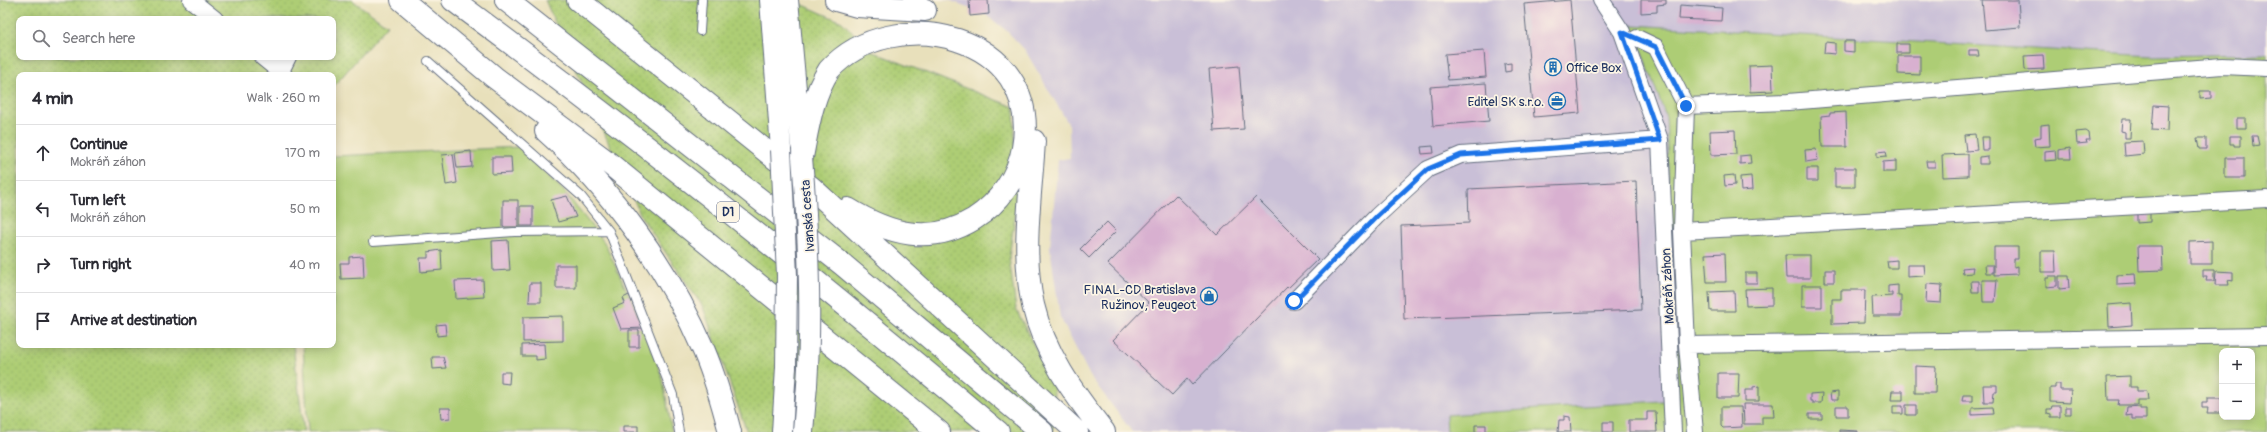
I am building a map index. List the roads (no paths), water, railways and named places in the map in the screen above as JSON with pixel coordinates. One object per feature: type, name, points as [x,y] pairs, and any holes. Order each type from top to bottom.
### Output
[{"type":"highway","points":[[402,0],[494,77],[605,160],[939,432]]},
{"type":"highway","name":"D1","points":[[453,0],[517,47],[867,321],[998,432]]},
{"type":"highway","name":"D1","points":[[506,0],[842,264],[1042,432]]},
{"type":"highway","points":[[578,0],[812,188],[1078,432]]},
{"type":"highway","points":[[837,0],[857,6],[945,13]]},
{"type":"highway","points":[[802,157],[814,100],[829,71],[837,60],[854,43],[868,34],[904,22],[941,23],[965,32],[986,46],[997,55],[1011,75],[1029,114],[1022,153],[1008,185],[983,212],[956,228],[925,234],[900,233],[885,229],[872,224],[812,188]]},
{"type":"highway","points":[[991,34],[1006,48],[1022,70],[1031,93],[1029,114],[1028,270],[1033,305],[1041,330],[1053,358],[1071,387],[1104,432]]},
{"type":"highway","points":[[494,77],[530,116],[562,145],[590,176],[615,205],[655,262],[677,296],[704,350],[715,378],[730,432]]},
{"type":"street","points":[[191,0],[211,16]]},
{"type":"street","name":"Ivanská cesta","points":[[788,0],[810,263],[810,342],[808,385],[803,432]]},
{"type":"street","name":"Mokráň záhon","points":[[1601,0],[1622,32],[1660,140],[1674,432]]},
{"type":"street","name":"Ivanská cesta","points":[[770,5],[786,236],[786,367],[784,427]]},
{"type":"street","points":[[1637,38],[1656,47],[1686,106],[1682,230],[1687,345],[1696,432]]},
{"type":"street","points":[[265,60],[279,72]]},
{"type":"street","points":[[282,72],[287,60]]},
{"type":"street","points":[[1686,106],[1788,102],[2214,66],[2267,68]]},
{"type":"street","points":[[1294,301],[1400,194],[1428,169],[1461,155],[1660,140]]},
{"type":"street","points":[[1682,230],[2267,199]]},
{"type":"street","points":[[1687,345],[2267,336]]},
{"type":"lane","points":[[700,31],[702,0]]},
{"type":"lane","points":[[1622,32],[1637,38]]},
{"type":"lane","points":[[428,61],[581,196],[609,231],[673,395],[679,432]]},
{"type":"lane","points":[[373,242],[514,232],[609,231]]},
{"type":"place","name":"Office Box","points":[[1553,67]]},
{"type":"place","name":"Editel SK s.r.o.","points":[[1557,101]]},
{"type":"place","name":"FINAL-CD Bratislava Ružinov, Peugeot","points":[[1209,296]]}]
